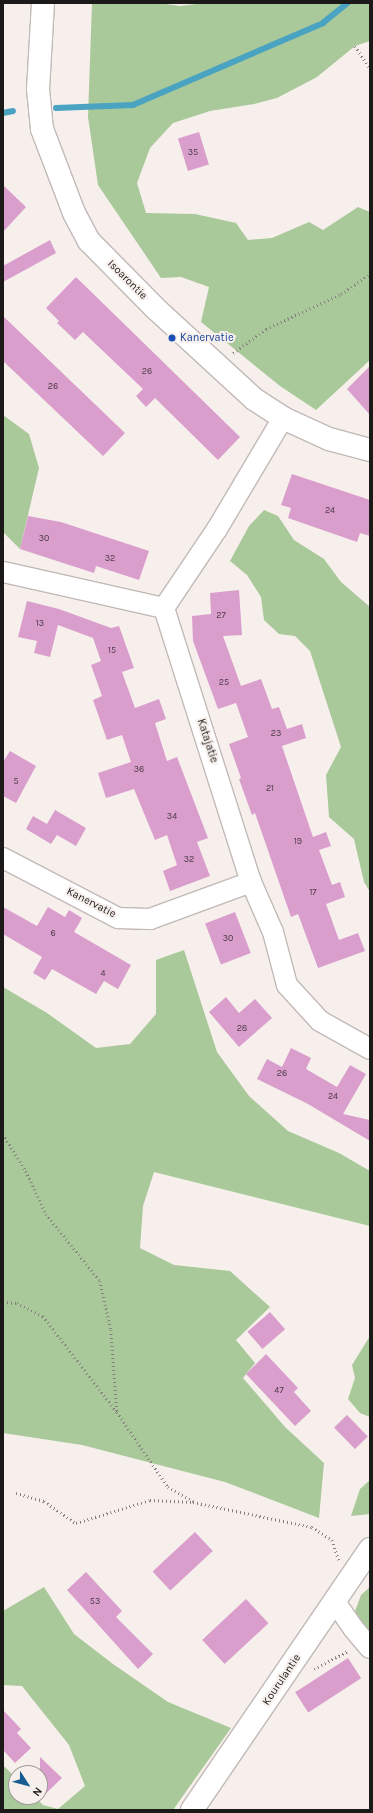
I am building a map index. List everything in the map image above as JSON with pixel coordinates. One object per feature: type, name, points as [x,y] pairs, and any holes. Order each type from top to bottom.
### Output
[{"type":"street","name":"Isoarontie","points":[[43,3],[38,89],[42,129],[81,229],[99,252],[155,308],[254,399],[283,418],[330,439],[370,450]]},
{"type":"street","points":[[3,572],[164,608],[216,530],[283,418]]},
{"type":"street","name":"Katajatie","points":[[164,608],[251,882],[273,932],[287,985],[320,1021],[370,1049]]},
{"type":"street","name":"Kanervatie","points":[[3,858],[118,918],[150,919],[251,882]]},
{"type":"street","name":"Kourulantie","points":[[192,1810],[370,1549]]},
{"type":"street","points":[[335,1602],[352,1628],[363,1651]]},
{"type":"path","points":[[355,46],[370,68]]},
{"type":"path","points":[[216,365],[266,329],[341,294],[370,274]]},
{"type":"path","points":[[3,1134],[26,1172],[46,1214],[100,1281],[111,1330],[117,1412]]},
{"type":"path","points":[[3,1302],[17,1304],[43,1316],[117,1412],[168,1487],[193,1502]]},
{"type":"path","points":[[16,1493],[44,1501],[76,1523],[150,1500],[193,1502],[312,1527],[332,1540]]},
{"type":"path","points":[[309,1671],[348,1651],[363,1651]]},
{"type":"green space","points":[[92,3],[159,3],[180,6],[204,3],[370,3],[370,41],[355,46],[317,77],[277,98],[254,104],[210,111],[173,123],[150,148],[137,183],[146,213],[195,214],[236,223],[248,240],[272,238],[309,222],[323,230],[358,207],[370,212],[370,360],[316,410],[280,386],[201,322],[209,287],[181,277],[161,278],[98,185],[88,117]]},
{"type":"green space","points":[[3,415],[29,434],[39,468],[20,549],[3,532]]},
{"type":"green space","points":[[264,510],[278,516],[294,540],[324,559],[341,582],[370,607],[370,892],[364,882],[354,839],[329,817],[326,775],[341,747],[310,651],[295,636],[279,634],[264,620],[261,597],[247,575],[230,561],[249,526]]},
{"type":"green space","points":[[184,950],[217,1052],[249,1096],[288,1131],[339,1153],[370,1171],[370,1226],[154,1172],[143,1206],[140,1248],[174,1265],[230,1271],[270,1307],[236,1340],[255,1363],[243,1378],[285,1427],[324,1463],[319,1518],[225,1482],[82,1445],[3,1433],[3,987],[47,1013],[96,1048],[130,1044],[156,1014],[156,960]]},
{"type":"green space","points":[[370,1336],[370,1417],[360,1413],[348,1399],[355,1378],[352,1365]]},
{"type":"green space","points":[[370,1480],[370,1514],[351,1516],[360,1489]]},
{"type":"green space","points":[[44,1587],[74,1634],[113,1664],[168,1702],[231,1728],[173,1810],[3,1810],[3,1765],[8,1770],[8,1805],[43,1805],[58,1809],[85,1786],[69,1745],[22,1686],[3,1685],[3,1611]]},
{"type":"green space","points":[[370,1587],[370,1631],[354,1614],[361,1595]]},
{"type":"building","points":[[199,132],[209,165],[188,171],[178,138]]},
{"type":"building","points":[[3,185],[26,207],[3,232]]},
{"type":"building","points":[[50,240],[56,253],[3,282],[3,266]]},
{"type":"building","points":[[76,277],[240,437],[218,460],[155,398],[146,407],[136,396],[143,389],[83,332],[75,340],[57,323],[59,321],[46,308]]},
{"type":"building","points":[[3,316],[125,433],[103,456],[3,361]]},
{"type":"building","points":[[370,366],[370,415],[347,389]]},
{"type":"building","points":[[292,474],[370,500],[370,536],[360,533],[357,542],[288,518],[291,508],[281,505]]},
{"type":"building","points":[[28,516],[61,522],[149,551],[139,580],[96,566],[94,573],[20,549]]},
{"type":"building","points":[[239,590],[242,635],[223,636],[241,686],[261,679],[272,709],[279,707],[287,729],[302,724],[306,738],[282,746],[313,837],[326,832],[331,846],[319,850],[332,885],[340,882],[345,897],[326,904],[339,940],[358,933],[365,951],[318,968],[298,914],[291,917],[255,813],[252,815],[239,779],[241,778],[229,744],[248,737],[236,703],[218,709],[193,641],[192,616],[211,614],[210,593]]},
{"type":"building","points":[[27,601],[59,609],[111,628],[119,626],[134,668],[122,672],[135,708],[159,699],[166,719],[155,723],[167,761],[177,757],[208,838],[197,842],[210,876],[170,891],[163,871],[177,865],[167,835],[155,840],[134,789],[106,798],[98,773],[131,762],[122,735],[107,740],[93,700],[102,696],[91,665],[101,661],[93,638],[58,625],[50,657],[34,653],[37,641],[18,637]]},
{"type":"building","points":[[10,751],[36,766],[16,803],[3,796],[3,762]]},
{"type":"building","points":[[55,810],[86,828],[76,846],[57,835],[51,844],[26,829],[33,816],[47,824]]},
{"type":"building","points":[[3,907],[37,926],[48,907],[65,917],[69,910],[82,918],[74,932],[131,965],[118,989],[104,981],[96,994],[52,969],[45,980],[33,973],[42,957],[3,934]]},
{"type":"building","points":[[235,912],[251,953],[221,965],[205,923]]},
{"type":"building","points":[[226,997],[239,1013],[255,999],[272,1018],[239,1047],[209,1012]]},
{"type":"building","points":[[291,1048],[311,1058],[306,1069],[337,1087],[350,1065],[366,1074],[343,1114],[370,1120],[370,1141],[308,1104],[257,1079],[267,1059],[282,1067]]},
{"type":"building","points":[[270,1312],[285,1329],[262,1349],[247,1332]]},
{"type":"building","points":[[266,1354],[298,1388],[294,1392],[311,1411],[295,1426],[246,1374]]},
{"type":"building","points":[[347,1415],[368,1437],[355,1449],[334,1428]]},
{"type":"building","points":[[195,1532],[213,1551],[170,1591],[153,1572]]},
{"type":"building","points":[[86,1572],[122,1611],[116,1617],[153,1654],[138,1669],[67,1590]]},
{"type":"building","points":[[246,1599],[269,1623],[225,1664],[202,1640]]},
{"type":"building","points":[[348,1658],[361,1678],[308,1712],[295,1692]]},
{"type":"building","points":[[3,1710],[21,1729],[17,1733],[31,1748],[15,1763],[3,1750]]},
{"type":"building","points":[[40,1757],[62,1778],[48,1791],[48,1765],[40,1765]]},
{"type":"waterway","points":[[56,108],[133,105],[323,23],[348,3]]},
{"type":"waterway","points":[[3,113],[13,111]]},
{"type":"place","name":"Kanervatie","points":[[172,338]]}]
